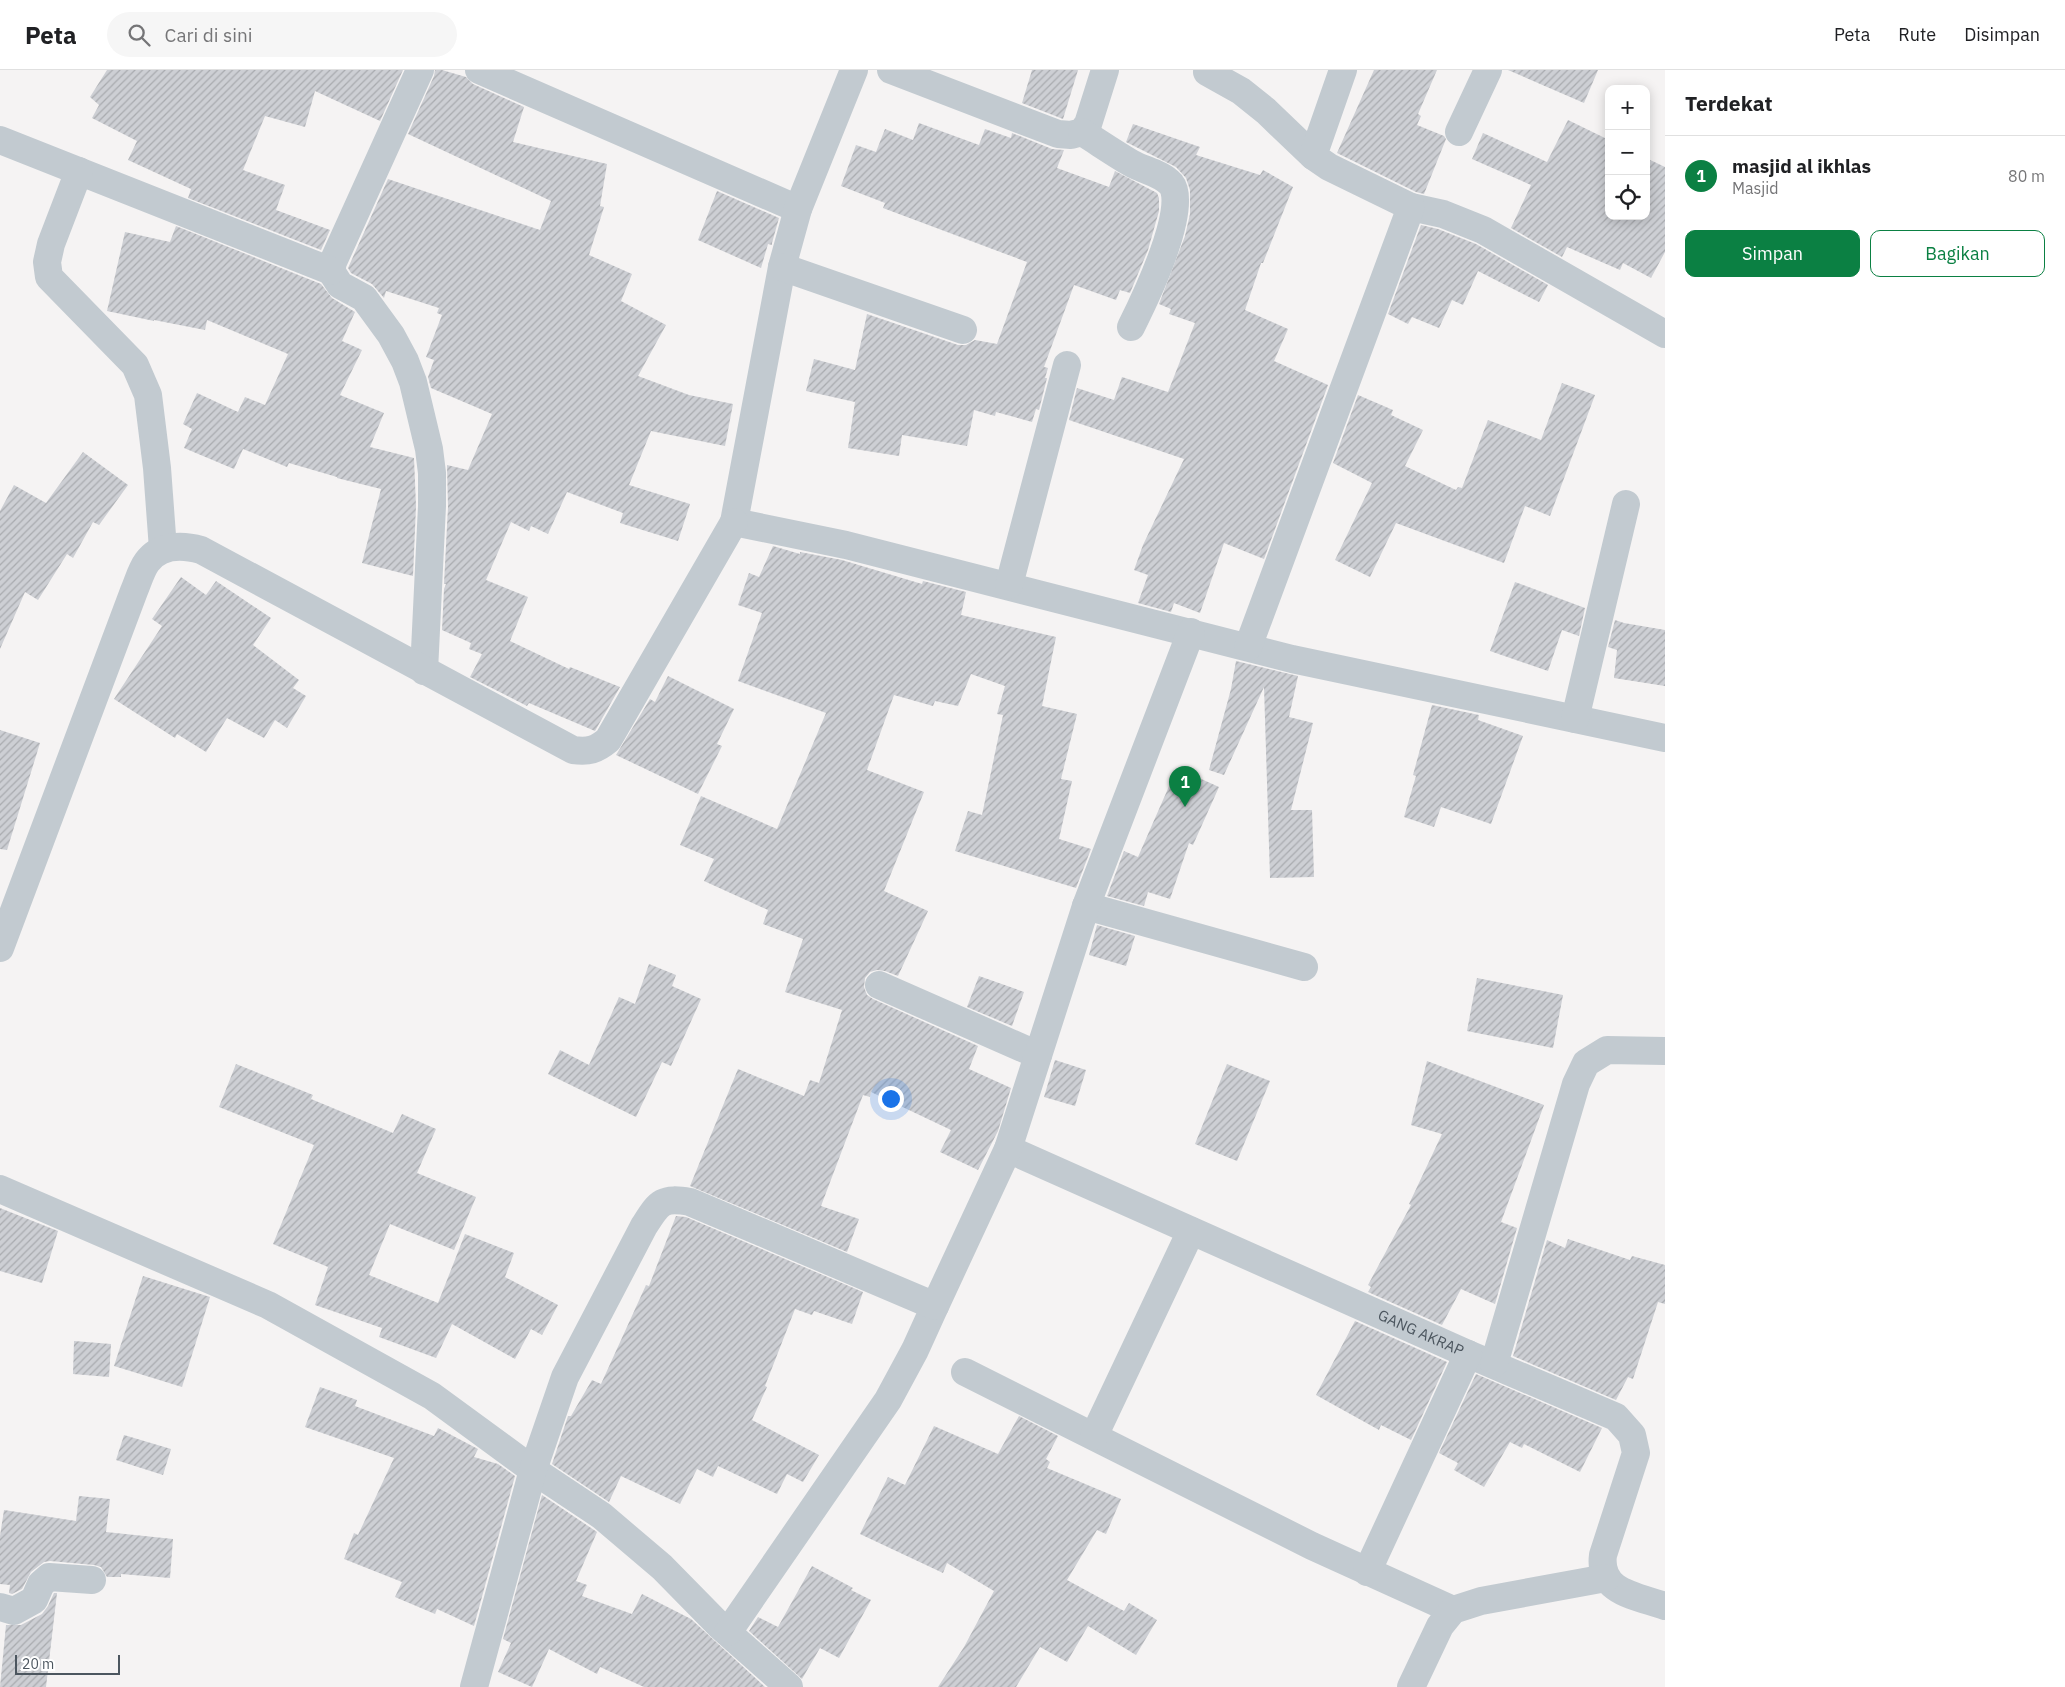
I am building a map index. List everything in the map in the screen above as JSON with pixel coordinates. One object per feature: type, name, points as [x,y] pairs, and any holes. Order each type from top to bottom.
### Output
[{"type":"street","points":[[331,271],[332,262],[420,70]]},
{"type":"street","points":[[479,70],[798,209]]},
{"type":"street","points":[[0,948],[134,591],[148,561],[163,549],[184,545],[201,550],[573,750],[588,752],[597,749],[608,740],[734,522],[782,267],[798,209],[854,70]]},
{"type":"street","points":[[892,70],[1058,134],[1071,135],[1082,132],[1088,124],[1105,70]]},
{"type":"street","points":[[1313,156],[1343,70]]},
{"type":"street","points":[[1459,132],[1488,70]]},
{"type":"street","points":[[1206,72],[1241,91],[1266,111],[1313,156],[1329,167],[1411,207],[1443,214],[1483,230],[1665,334]]},
{"type":"street","points":[[1082,132],[1132,163],[1160,176],[1171,185],[1176,195],[1175,216],[1150,290],[1131,327]]},
{"type":"street","points":[[0,140],[331,271],[340,285],[364,298],[390,335],[405,361],[429,449],[432,473],[432,498],[424,671]]},
{"type":"street","points":[[79,171],[51,244],[47,262],[49,277],[135,365],[148,395],[157,468],[163,549]]},
{"type":"street","points":[[1248,647],[1411,207]]},
{"type":"street","points":[[782,267],[963,330]]},
{"type":"street","points":[[1009,585],[1067,365]]},
{"type":"street","points":[[1575,719],[1626,504]]},
{"type":"street","points":[[734,522],[846,545],[1009,585],[1292,659],[1665,738]]},
{"type":"street","points":[[728,1632],[888,1400],[915,1350],[1008,1149],[1086,906],[1192,632]]},
{"type":"street","points":[[1086,906],[1304,967]]},
{"type":"street","points":[[879,985],[1038,1054]]},
{"type":"street","points":[[1494,1364],[1576,1084],[1586,1063],[1607,1050],[1665,1051]]},
{"type":"street","name":"GANG AKRAP","points":[[1008,1149],[1468,1354],[1616,1417],[1632,1435],[1636,1453],[1603,1554],[1602,1564],[1606,1578]]},
{"type":"street","points":[[0,1189],[268,1304],[432,1396],[533,1470],[602,1516],[662,1567],[783,1685]]},
{"type":"street","points":[[474,1687],[533,1470],[565,1377],[644,1226],[655,1209],[663,1202],[673,1199],[690,1202],[934,1306]]},
{"type":"street","points":[[1094,1436],[1192,1231]]},
{"type":"street","points":[[1367,1572],[1468,1354]]},
{"type":"street","points":[[965,1372],[1312,1546],[1453,1610]]},
{"type":"street","points":[[0,1607],[14,1611],[34,1600],[41,1584],[49,1577],[92,1580]]},
{"type":"street","points":[[1411,1687],[1440,1626],[1453,1610],[1481,1601],[1606,1578],[1615,1589],[1665,1606]]},
{"type":"building","points":[[107,70],[403,70],[380,121],[315,91],[305,127],[265,116],[243,170],[285,185],[276,210],[330,230],[321,250],[188,198],[191,189],[128,160],[137,141],[92,118],[99,105],[90,97]]},
{"type":"building","points":[[435,70],[442,70],[466,77],[473,84],[524,107],[513,142],[607,164],[600,206],[604,207],[589,255],[632,274],[621,301],[666,325],[638,376],[689,395],[733,404],[725,446],[651,431],[629,485],[690,504],[678,541],[620,523],[623,513],[567,492],[548,534],[531,526],[529,531],[511,522],[486,580],[528,597],[510,641],[569,669],[570,667],[620,687],[595,731],[529,703],[527,706],[470,677],[482,654],[469,649],[471,643],[442,630],[444,589],[446,584],[444,584],[448,507],[447,465],[468,470],[492,414],[431,388],[428,377],[434,360],[426,357],[442,315],[437,313],[439,308],[386,291],[384,298],[372,284],[351,273],[348,268],[388,179],[540,230],[551,201],[408,134]]},
{"type":"building","points":[[1032,70],[1078,70],[1063,119],[1022,103]]},
{"type":"building","points":[[1374,70],[1437,70],[1418,114],[1421,116],[1417,125],[1444,136],[1446,139],[1424,194],[1416,192],[1337,153]]},
{"type":"building","points":[[1508,70],[1598,70],[1584,103]]},
{"type":"building","points":[[1568,120],[1605,138],[1605,220],[1650,220],[1650,160],[1665,167],[1665,252],[1651,278],[1623,263],[1620,270],[1567,247],[1562,257],[1511,228],[1531,185],[1472,159],[1483,133],[1547,162]]},
{"type":"building","points":[[919,123],[979,145],[985,129],[1011,138],[1012,133],[1052,149],[1064,150],[1057,168],[1109,187],[1115,171],[1157,193],[1159,211],[1148,250],[1130,293],[1120,290],[1116,300],[1074,285],[1044,367],[1048,368],[1045,378],[1047,378],[1039,410],[1036,409],[1032,422],[996,412],[995,416],[974,410],[967,446],[902,435],[899,456],[848,448],[855,402],[806,391],[814,359],[855,370],[867,314],[958,345],[966,345],[975,340],[997,344],[1027,262],[883,208],[885,203],[841,186],[856,145],[876,152],[885,129],[913,140]]},
{"type":"building","points":[[1133,124],[1200,147],[1196,155],[1260,175],[1263,170],[1293,187],[1263,263],[1261,263],[1245,310],[1288,329],[1274,361],[1328,385],[1264,559],[1224,543],[1200,613],[1174,603],[1171,612],[1138,603],[1148,575],[1134,570],[1143,545],[1184,459],[1069,420],[1077,388],[1114,400],[1122,377],[1168,392],[1195,323],[1169,314],[1171,309],[1159,304],[1185,236],[1190,214],[1190,190],[1186,178],[1176,167],[1126,142]]},
{"type":"building","points":[[717,191],[779,218],[772,245],[768,244],[761,268],[698,240]]},
{"type":"building","points":[[1421,225],[1438,229],[1476,244],[1548,285],[1539,302],[1478,271],[1463,305],[1452,300],[1439,328],[1412,317],[1408,324],[1388,314]]},
{"type":"building","points":[[176,226],[321,284],[332,298],[355,312],[342,341],[362,350],[340,395],[384,413],[370,447],[414,458],[416,506],[413,576],[362,563],[381,489],[289,463],[287,467],[243,449],[234,469],[184,448],[192,429],[183,424],[197,393],[238,412],[245,397],[265,405],[288,354],[207,320],[205,330],[107,311],[125,232],[170,242]]},
{"type":"building","points":[[1562,383],[1595,395],[1550,516],[1525,506],[1504,563],[1396,523],[1370,577],[1335,560],[1372,483],[1333,463],[1358,395],[1393,410],[1391,415],[1423,430],[1405,466],[1456,490],[1458,487],[1462,488],[1488,420],[1541,440]]},
{"type":"building","points":[[83,452],[128,485],[99,525],[93,522],[73,558],[67,554],[38,600],[25,592],[0,649],[0,511],[14,485],[46,503]]},
{"type":"building","points":[[773,546],[800,554],[800,552],[842,560],[922,584],[923,581],[966,592],[961,615],[1056,637],[1042,706],[1077,714],[1061,779],[1072,781],[1059,839],[1091,849],[1076,888],[955,851],[968,811],[982,815],[1003,715],[997,714],[1005,686],[971,674],[958,706],[935,701],[933,706],[894,695],[867,770],[924,792],[884,891],[928,911],[898,976],[885,971],[877,970],[870,972],[865,978],[864,987],[867,995],[873,999],[978,1046],[969,1069],[1011,1088],[998,1131],[978,1170],[940,1152],[951,1130],[871,1092],[870,1097],[863,1095],[821,1206],[859,1219],[847,1252],[690,1186],[738,1069],[804,1096],[810,1080],[819,1083],[842,1010],[785,992],[803,939],[763,924],[768,910],[704,881],[714,859],[680,845],[701,796],[777,829],[826,713],[738,681],[762,613],[738,605],[749,573],[759,577]]},
{"type":"building","points":[[181,577],[206,595],[216,581],[271,618],[253,645],[299,680],[293,688],[306,696],[287,728],[275,720],[264,738],[227,718],[206,752],[177,734],[175,738],[114,699],[162,626],[152,619]]},
{"type":"building","points":[[1515,582],[1585,608],[1579,636],[1562,630],[1548,671],[1490,651]]},
{"type":"building","points":[[1615,620],[1665,630],[1665,686],[1614,678],[1617,650],[1608,647]]},
{"type":"building","points":[[1236,661],[1298,676],[1289,717],[1313,723],[1291,810],[1312,810],[1314,877],[1270,878],[1264,687],[1224,775],[1209,770],[1231,689]]},
{"type":"building","points":[[668,676],[734,709],[717,744],[722,746],[698,794],[616,755],[650,699],[655,702]]},
{"type":"building","points":[[1432,705],[1479,715],[1478,720],[1523,736],[1491,824],[1441,807],[1434,827],[1404,817],[1416,776],[1413,775]]},
{"type":"building","points":[[0,730],[40,743],[7,850],[0,849]]},
{"type":"building","points":[[1177,768],[1219,787],[1193,845],[1189,843],[1170,899],[1148,892],[1144,906],[1107,896],[1124,851],[1138,857]]},
{"type":"building","points":[[1097,925],[1135,936],[1126,966],[1089,955]]},
{"type":"building","points":[[649,964],[676,975],[672,986],[701,999],[671,1066],[662,1062],[636,1117],[548,1074],[560,1050],[589,1065],[619,997],[635,1004]]},
{"type":"building","points":[[979,976],[1024,992],[1012,1026],[967,1007]]},
{"type":"building","points":[[1477,978],[1563,995],[1553,1048],[1467,1031]]},
{"type":"building","points":[[1055,1060],[1086,1070],[1075,1106],[1044,1097]]},
{"type":"building","points":[[1427,1061],[1544,1105],[1501,1222],[1517,1228],[1495,1304],[1461,1289],[1442,1325],[1368,1292],[1371,1287],[1368,1285],[1411,1205],[1409,1204],[1442,1134],[1411,1125]]},
{"type":"building","points":[[236,1064],[313,1095],[311,1099],[393,1133],[402,1114],[436,1129],[417,1173],[476,1197],[454,1250],[390,1224],[369,1275],[438,1303],[465,1234],[514,1253],[505,1277],[558,1305],[542,1335],[531,1329],[515,1359],[452,1324],[436,1358],[379,1337],[382,1328],[315,1305],[328,1267],[273,1244],[314,1145],[219,1107]]},
{"type":"building","points":[[1227,1064],[1270,1081],[1237,1161],[1195,1144]]},
{"type":"building","points":[[0,1208],[58,1231],[42,1283],[0,1271]]},
{"type":"building","points":[[676,1216],[686,1217],[863,1292],[852,1324],[814,1311],[812,1315],[795,1309],[765,1386],[767,1387],[752,1420],[819,1455],[803,1482],[787,1474],[777,1494],[718,1466],[713,1477],[697,1469],[680,1504],[621,1476],[609,1502],[552,1464],[568,1416],[571,1416],[592,1380],[601,1384],[646,1285],[649,1286]]},
{"type":"building","points":[[1568,1239],[1630,1260],[1632,1256],[1665,1265],[1665,1304],[1658,1302],[1633,1379],[1628,1377],[1616,1400],[1513,1356],[1547,1240],[1565,1248]]},
{"type":"building","points":[[143,1276],[210,1297],[182,1387],[114,1366]]},
{"type":"building","points":[[1355,1321],[1447,1362],[1411,1440],[1381,1425],[1379,1430],[1316,1395]]},
{"type":"building","points":[[74,1341],[111,1344],[109,1377],[73,1374]]},
{"type":"building","points":[[1476,1374],[1602,1428],[1580,1472],[1524,1444],[1522,1448],[1510,1442],[1484,1487],[1454,1470],[1458,1463],[1439,1453]]},
{"type":"building","points":[[320,1387],[357,1400],[355,1406],[434,1436],[438,1428],[478,1449],[474,1457],[498,1464],[515,1476],[474,1626],[437,1609],[435,1614],[395,1597],[402,1582],[344,1559],[354,1533],[358,1535],[394,1458],[305,1427]]},
{"type":"building","points":[[1019,1416],[1058,1436],[1046,1459],[1050,1462],[1047,1468],[1121,1499],[1106,1534],[1097,1530],[1067,1580],[1124,1611],[1129,1603],[1157,1620],[1136,1655],[1088,1626],[1067,1662],[1040,1647],[1016,1687],[938,1687],[964,1647],[994,1591],[947,1563],[943,1573],[860,1534],[888,1477],[905,1485],[934,1426],[998,1454]]},
{"type":"building","points":[[124,1435],[171,1449],[163,1475],[116,1460]]},
{"type":"building","points":[[542,1495],[597,1532],[576,1581],[587,1585],[582,1596],[632,1614],[642,1594],[691,1619],[765,1687],[644,1687],[600,1667],[597,1674],[549,1649],[532,1687],[498,1672],[511,1643],[503,1639]]},
{"type":"building","points":[[79,1496],[110,1499],[106,1532],[173,1539],[170,1578],[121,1574],[121,1577],[107,1577],[101,1567],[94,1565],[50,1561],[44,1562],[31,1572],[22,1589],[12,1594],[9,1593],[10,1585],[0,1584],[0,1536],[4,1510],[76,1521]]},
{"type":"building","points":[[812,1566],[871,1600],[839,1658],[820,1648],[802,1679],[749,1631],[758,1617],[778,1627]]},
{"type":"building","points":[[54,1593],[57,1593],[46,1687],[0,1687],[6,1625],[21,1625],[42,1614]]},
{"type":"place","name":"masjid al ikhlas","points":[[1185,807]]}]
